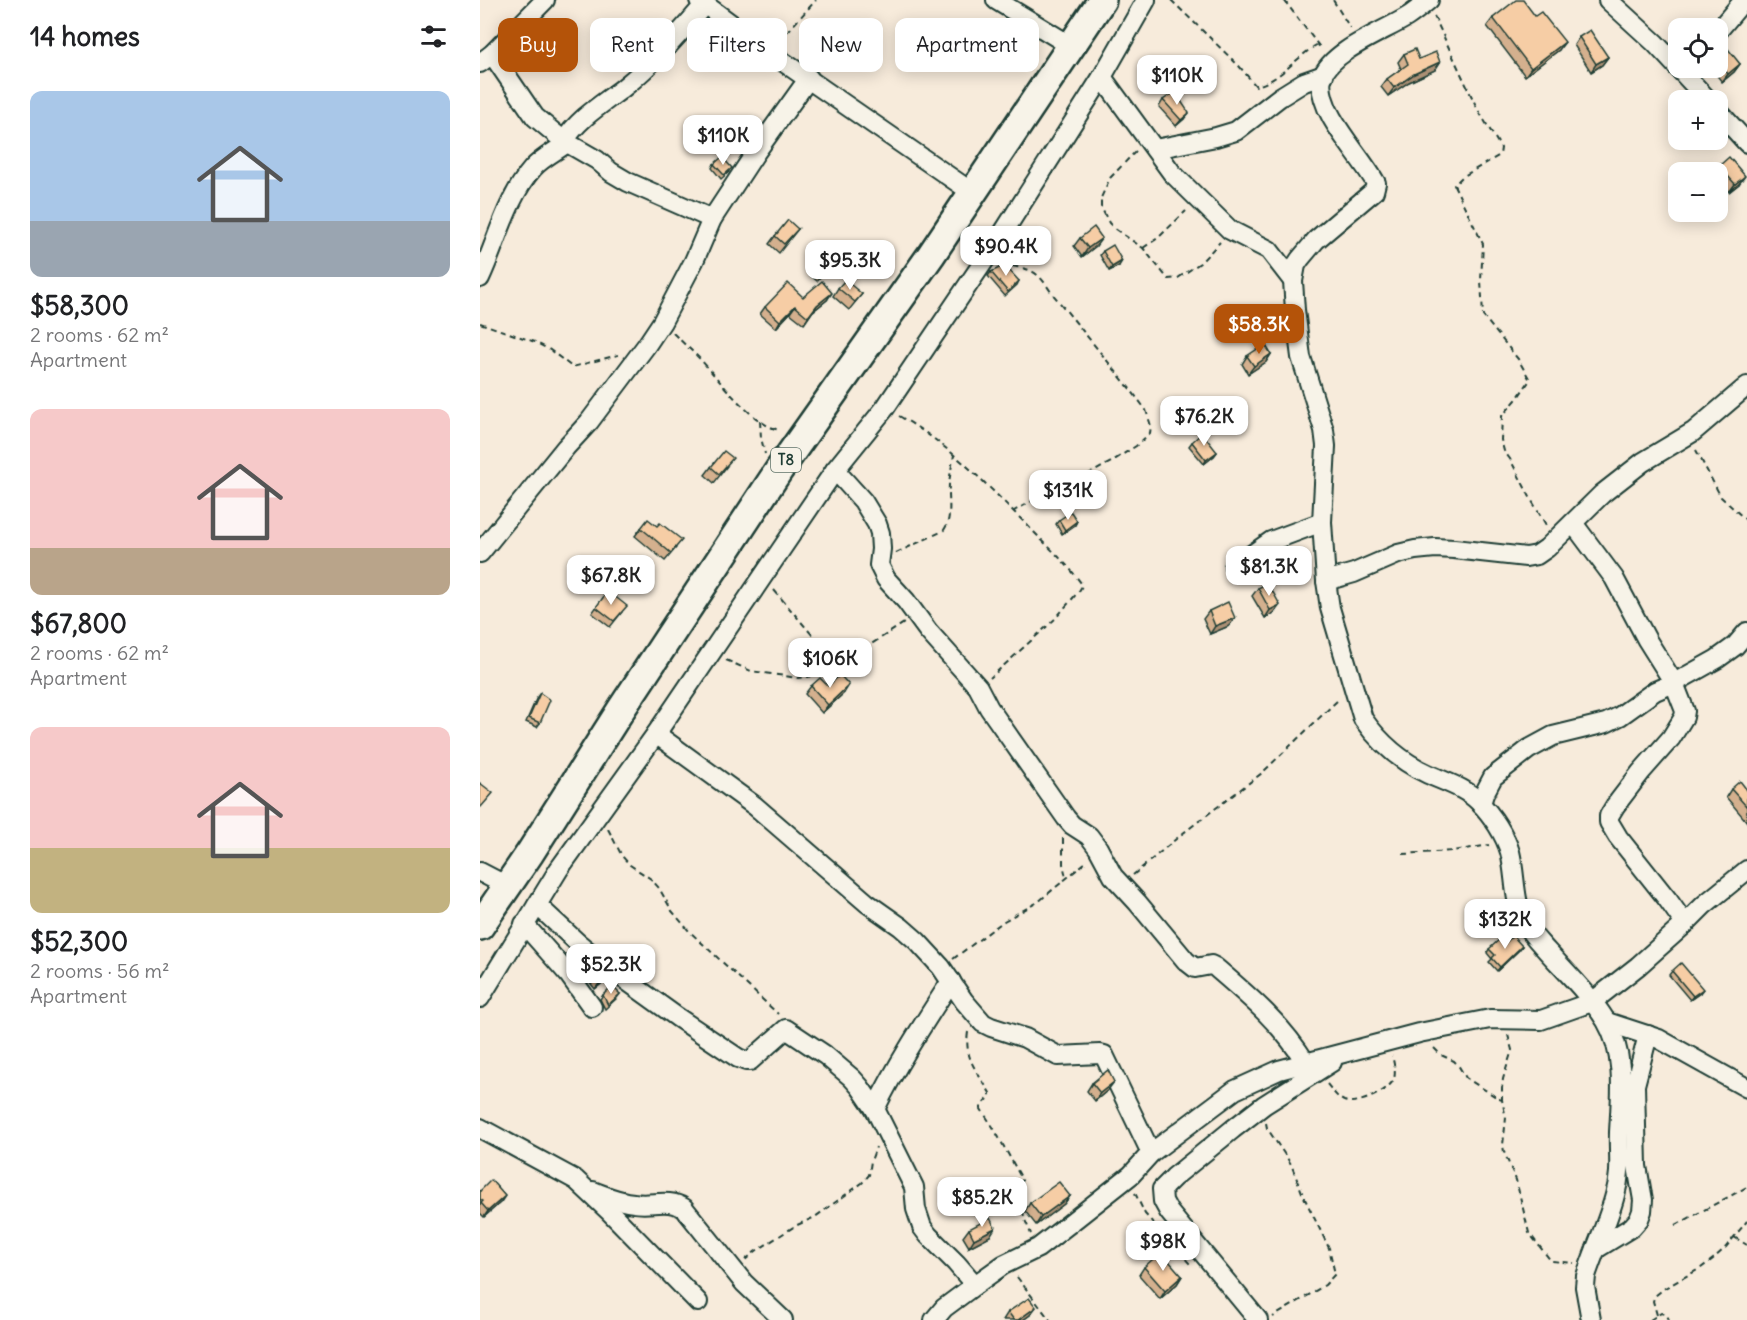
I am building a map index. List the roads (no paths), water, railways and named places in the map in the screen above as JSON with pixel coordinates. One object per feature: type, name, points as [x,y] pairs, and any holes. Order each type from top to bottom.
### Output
[{"type":"highway","name":"T8","points":[[480,926],[779,470],[931,255],[1102,0]]},
{"type":"street","points":[[545,0],[486,58],[535,117],[566,142],[628,182],[712,219]]},
{"type":"street","points":[[996,0],[1071,46]]},
{"type":"street","points":[[480,998],[559,869],[656,734],[835,470],[885,408],[985,261],[1102,77],[1146,0]]},
{"type":"street","points":[[1608,0],[1668,54]]},
{"type":"street","points":[[1728,19],[1744,0]]},
{"type":"street","points":[[1154,147],[1236,132],[1280,98],[1327,69],[1345,52],[1409,16],[1428,1]]},
{"type":"street","points":[[480,278],[506,214],[525,178],[540,162],[566,142],[580,121],[623,88],[662,52],[702,2],[769,52],[973,193]]},
{"type":"street","points":[[1327,69],[1322,85],[1325,102],[1332,117],[1376,183],[1374,191],[1316,240],[1299,259],[1293,281],[1301,357],[1324,430],[1326,446],[1323,522],[1330,608],[1363,719],[1391,750],[1424,772],[1468,792],[1481,804],[1510,852],[1515,895],[1525,923],[1607,1022],[1619,1061],[1622,1086],[1619,1134],[1620,1167],[1615,1197],[1586,1276],[1585,1287],[1591,1320]]},
{"type":"street","points":[[1102,77],[1172,173],[1230,230],[1269,250],[1293,281]]},
{"type":"street","points":[[480,553],[566,447],[590,422],[646,346],[662,322],[694,261],[712,219],[809,78]]},
{"type":"street","points":[[1690,78],[1700,90]]},
{"type":"street","points":[[1728,122],[1747,143]]},
{"type":"street","points":[[1326,581],[1354,573],[1398,554],[1415,550],[1435,548],[1526,557],[1537,555],[1631,470],[1693,432],[1747,386]]},
{"type":"street","points":[[835,470],[863,501],[877,524],[881,549],[879,564],[886,579],[942,648],[978,687],[989,708],[1071,825],[1089,836],[1113,876],[1186,961],[1195,968],[1211,965],[1215,967],[1268,1014],[1289,1037],[1311,1067]]},
{"type":"street","points":[[1234,567],[1270,541],[1323,522]]},
{"type":"street","points":[[1573,523],[1614,578],[1647,640],[1674,683],[1685,711],[1684,717],[1671,738],[1619,800],[1609,816],[1609,822],[1618,837],[1685,924]]},
{"type":"street","points":[[1481,804],[1493,777],[1529,749],[1553,736],[1606,723],[1620,716],[1654,691],[1674,683],[1717,659],[1735,646],[1747,632]]},
{"type":"street","points":[[656,734],[755,806],[867,903],[917,941],[946,974],[983,1023],[1025,1038],[1053,1054],[1062,1056],[1104,1055],[1151,1153]]},
{"type":"street","points":[[934,1320],[944,1308],[1003,1265],[1038,1248],[1131,1175],[1151,1153],[1235,1090],[1279,1070],[1311,1067],[1346,1053],[1419,1033],[1490,1019],[1541,1020],[1592,1002],[1638,966],[1704,904],[1747,870]]},
{"type":"street","points":[[480,872],[507,886]]},
{"type":"street","points":[[537,905],[602,963],[738,1058],[750,1061],[785,1029],[846,1072],[860,1087],[879,1116],[914,1187],[916,1209],[922,1227],[975,1285]]},
{"type":"street","points":[[524,924],[565,971],[592,1007]]},
{"type":"street","points":[[879,1116],[892,1074],[913,1040],[946,974]]},
{"type":"street","points":[[1607,1022],[1659,1039],[1747,1088]]},
{"type":"street","points":[[1593,1255],[1632,1227],[1642,1211],[1643,1200],[1637,1166],[1635,1085],[1648,1035]]},
{"type":"street","points":[[1258,1320],[1169,1212],[1161,1196],[1162,1189],[1311,1067]]},
{"type":"street","points":[[480,1128],[570,1176],[586,1189],[698,1302]]},
{"type":"street","points":[[586,1189],[632,1203],[669,1202],[678,1204],[687,1210],[744,1283],[783,1320]]}]
